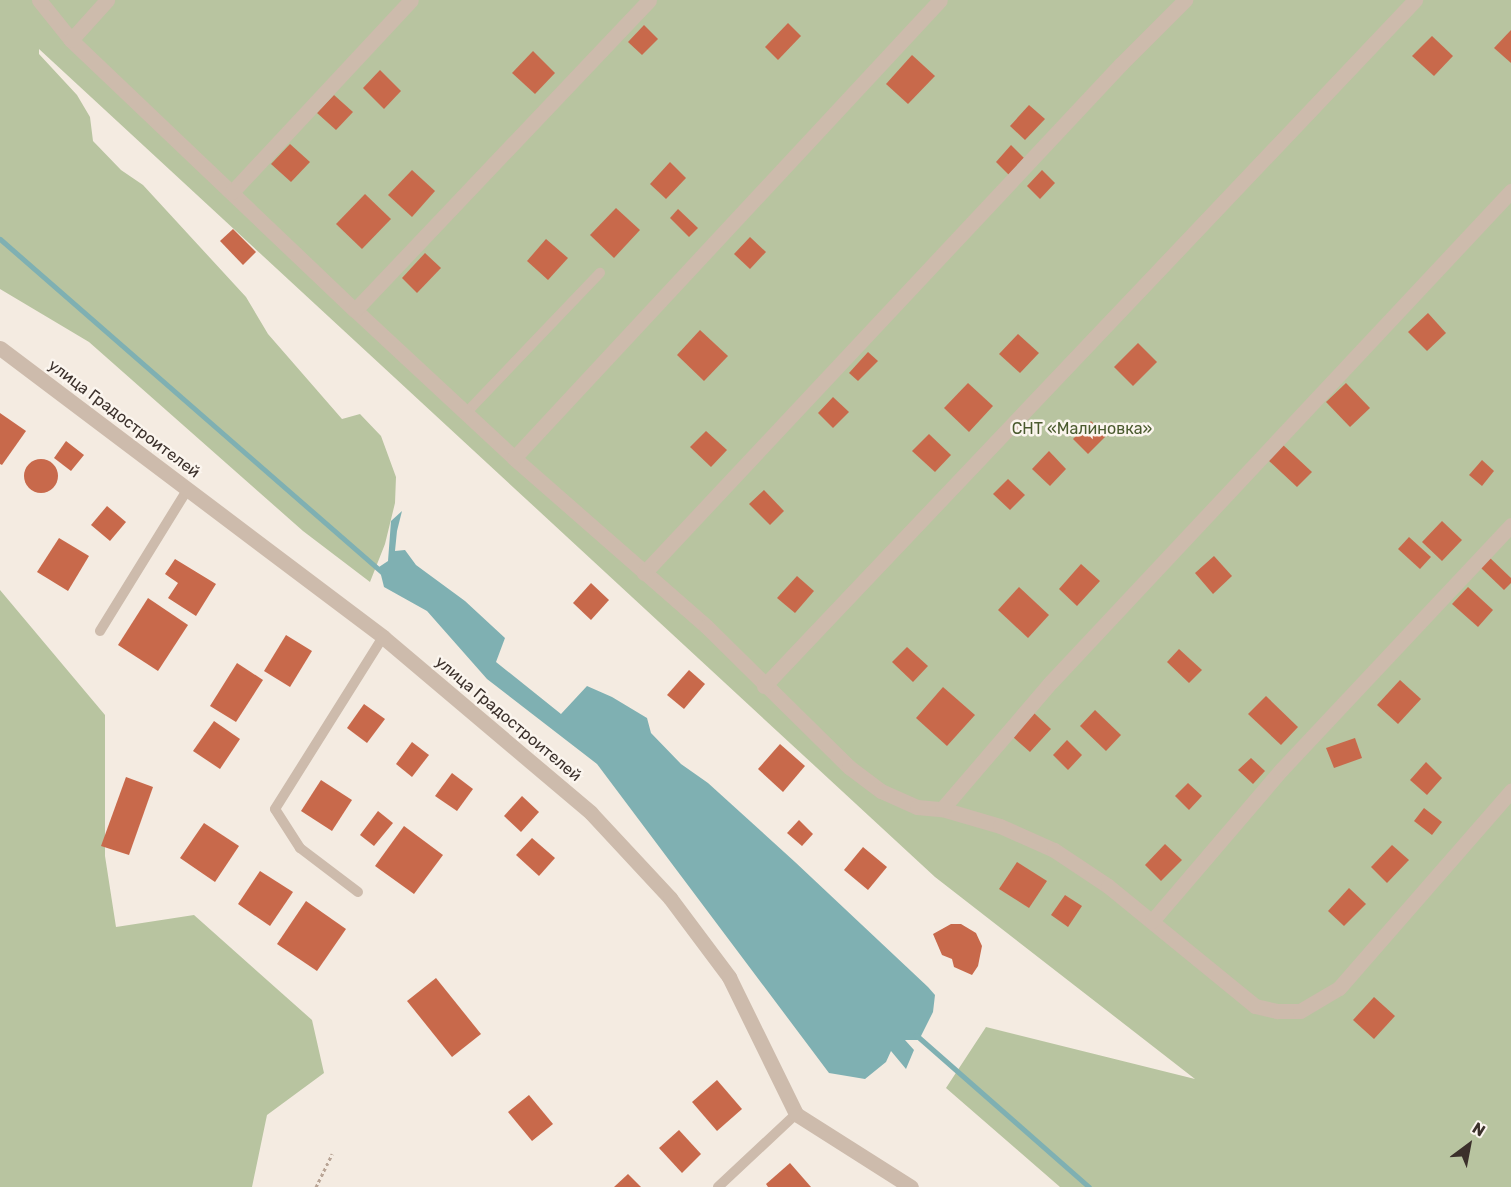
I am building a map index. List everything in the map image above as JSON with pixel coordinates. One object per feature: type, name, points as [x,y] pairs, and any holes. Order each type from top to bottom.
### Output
[{"type":"street","points":[[39,0],[71,40],[356,310],[514,458],[706,626],[764,686],[849,767],[882,791],[917,807],[942,809],[1000,826],[1054,850],[1108,886],[1255,1006],[1277,1011],[1300,1011],[1339,988],[1511,790]]},
{"type":"street","points":[[71,40],[107,0]]},
{"type":"street","points":[[232,192],[411,0]]},
{"type":"street","points":[[356,310],[649,0]]},
{"type":"street","points":[[514,458],[940,0]]},
{"type":"street","points":[[644,573],[1121,64],[1185,0]]},
{"type":"street","points":[[764,686],[1414,0]]},
{"type":"street","points":[[942,809],[1059,673],[1511,191]]},
{"type":"street","name":"улица Градостроителей","points":[[0,348],[383,637],[591,813],[670,898],[729,977],[796,1114]]},
{"type":"street","points":[[1152,921],[1281,770],[1511,525]]},
{"type":"street","points":[[796,1114],[911,1187]]},
{"type":"lane","points":[[466,413],[600,273]]},
{"type":"lane","points":[[100,632],[188,490]]},
{"type":"lane","points":[[358,892],[300,848],[275,809],[383,637]]},
{"type":"lane","points":[[718,1187],[796,1114]]},
{"type":"path","points":[[316,1187],[332,1154]]},
{"type":"green space","name":"СНТ «Малиновка»","points":[[0,0],[1511,0],[1511,1187],[1060,1187],[946,1088],[986,1027],[1195,1079],[935,877],[39,49],[39,54],[77,95],[90,117],[93,141],[121,170],[143,185],[246,297],[268,334],[342,419],[360,414],[381,436],[396,477],[395,503],[385,544],[370,582],[303,531],[89,342],[0,289]]},
{"type":"green space","points":[[0,590],[105,715],[105,856],[116,927],[194,915],[312,1020],[324,1073],[267,1115],[252,1187],[0,1187]]},
{"type":"water","points":[[402,511],[395,551],[405,550],[416,565],[465,601],[505,638],[496,662],[561,714],[587,686],[612,697],[647,718],[651,733],[681,764],[708,783],[928,987],[935,995],[933,1012],[919,1040],[905,1040],[914,1050],[906,1069],[891,1051],[886,1062],[865,1079],[829,1073],[597,764],[487,679],[427,611],[384,587],[379,567],[388,561],[391,521]]},
{"type":"building","points":[[788,23],[801,36],[778,60],[765,47]]},
{"type":"building","points":[[644,25],[658,39],[642,55],[628,42]]},
{"type":"building","points":[[1511,30],[1511,63],[1494,48]]},
{"type":"building","points":[[1432,36],[1453,56],[1434,76],[1412,56]]},
{"type":"building","points":[[533,51],[555,73],[535,94],[512,73]]},
{"type":"building","points":[[912,55],[935,76],[908,104],[886,84]]},
{"type":"building","points":[[380,70],[401,91],[384,109],[363,88]]},
{"type":"building","points":[[334,95],[353,112],[336,130],[317,113]]},
{"type":"building","points":[[1029,105],[1045,119],[1025,140],[1010,126]]},
{"type":"building","points":[[290,144],[310,162],[291,182],[271,164]]},
{"type":"building","points":[[1011,145],[1024,158],[1009,175],[996,162]]},
{"type":"building","points":[[670,162],[686,178],[666,199],[650,184]]},
{"type":"building","points":[[412,170],[435,191],[412,217],[388,195]]},
{"type":"building","points":[[1042,170],[1055,183],[1040,199],[1027,186]]},
{"type":"building","points":[[365,194],[391,219],[362,249],[336,224]]},
{"type":"building","points":[[616,208],[640,230],[614,258],[590,235]]},
{"type":"building","points":[[678,209],[698,228],[689,237],[670,218]]},
{"type":"building","points":[[233,229],[256,252],[243,265],[220,241]]},
{"type":"building","points":[[750,237],[766,252],[750,269],[734,254]]},
{"type":"building","points":[[546,239],[568,258],[548,280],[527,261]]},
{"type":"building","points":[[425,253],[441,268],[417,293],[402,278]]},
{"type":"building","points":[[1428,313],[1446,333],[1427,351],[1408,332]]},
{"type":"building","points":[[700,330],[728,356],[704,381],[677,355]]},
{"type":"building","points":[[1018,334],[1039,353],[1020,373],[999,354]]},
{"type":"building","points":[[1138,343],[1157,362],[1133,386],[1114,367]]},
{"type":"building","points":[[868,352],[878,361],[858,381],[849,373]]},
{"type":"building","points":[[968,383],[993,406],[969,432],[944,408]]},
{"type":"building","points":[[1346,383],[1370,408],[1350,427],[1326,402]]},
{"type":"building","points":[[833,397],[849,412],[833,428],[818,413]]},
{"type":"building","points":[[0,413],[26,431],[2,465],[0,464]]},
{"type":"building","points":[[1091,421],[1106,436],[1088,454],[1073,439]]},
{"type":"building","points":[[706,431],[727,450],[711,467],[690,447]]},
{"type":"building","points":[[929,434],[951,455],[935,472],[912,451]]},
{"type":"building","points":[[66,441],[84,455],[71,471],[54,458]]},
{"type":"building","points":[[1282,444],[1312,472],[1297,487],[1268,460]]},
{"type":"building","points":[[1049,451],[1066,469],[1050,486],[1032,469]]},
{"type":"building","points":[[41,459],[53,464],[58,476],[53,488],[41,493],[29,488],[24,476],[29,464]]},
{"type":"building","points":[[1482,460],[1494,471],[1482,486],[1469,475]]},
{"type":"building","points":[[1008,479],[1025,495],[1010,510],[993,494]]},
{"type":"building","points":[[764,490],[784,511],[770,525],[749,504]]},
{"type":"building","points":[[107,506],[126,522],[110,541],[91,525]]},
{"type":"building","points":[[1442,521],[1462,540],[1442,561],[1422,542]]},
{"type":"building","points":[[1409,537],[1431,557],[1420,569],[1398,549]]},
{"type":"building","points":[[59,538],[89,556],[68,591],[37,572]]},
{"type":"building","points":[[1214,556],[1232,576],[1213,594],[1195,573]]},
{"type":"building","points":[[1489,557],[1511,578],[1511,583],[1504,590],[1480,567]]},
{"type":"building","points":[[175,559],[216,584],[196,616],[168,598],[178,583],[165,574]]},
{"type":"building","points":[[1081,564],[1100,581],[1077,606],[1059,589]]},
{"type":"building","points":[[797,576],[814,591],[795,613],[777,598]]},
{"type":"building","points":[[591,583],[609,600],[591,620],[573,603]]},
{"type":"building","points":[[1019,587],[1049,615],[1028,638],[998,610]]},
{"type":"building","points":[[1468,587],[1493,610],[1478,627],[1452,604]]},
{"type":"building","points":[[148,598],[188,625],[158,671],[118,645]]},
{"type":"building","points":[[286,635],[312,651],[290,687],[264,671]]},
{"type":"building","points":[[907,647],[928,666],[913,682],[892,662]]},
{"type":"building","points":[[1179,649],[1202,670],[1189,683],[1167,662]]},
{"type":"building","points":[[237,663],[263,680],[236,722],[210,706]]},
{"type":"building","points":[[689,670],[705,684],[684,709],[667,695]]},
{"type":"building","points":[[1400,680],[1421,699],[1398,724],[1377,705]]},
{"type":"building","points":[[943,687],[975,715],[947,746],[916,718]]},
{"type":"building","points":[[1266,696],[1298,727],[1281,745],[1248,714]]},
{"type":"building","points":[[364,704],[385,719],[367,743],[347,728]]},
{"type":"building","points":[[1095,710],[1121,735],[1106,751],[1080,726]]},
{"type":"building","points":[[1034,713],[1051,729],[1030,752],[1013,737]]},
{"type":"building","points":[[214,721],[240,739],[220,769],[193,751]]},
{"type":"building","points":[[1355,738],[1362,758],[1334,768],[1326,748]]},
{"type":"building","points":[[1067,740],[1082,755],[1068,770],[1053,755]]},
{"type":"building","points":[[412,742],[429,755],[412,777],[396,764]]},
{"type":"building","points":[[780,744],[805,766],[783,792],[758,769]]},
{"type":"building","points":[[1251,758],[1265,771],[1253,784],[1238,770]]},
{"type":"building","points":[[1426,762],[1442,778],[1427,795],[1410,780]]},
{"type":"building","points":[[452,773],[473,789],[457,811],[435,796]]},
{"type":"building","points":[[126,777],[153,787],[129,855],[101,846]]},
{"type":"building","points":[[321,780],[352,800],[332,831],[301,811]]},
{"type":"building","points":[[1188,783],[1202,796],[1189,810],[1175,796]]},
{"type":"building","points":[[522,796],[539,812],[521,832],[504,816]]},
{"type":"building","points":[[1424,808],[1442,822],[1432,835],[1414,821]]},
{"type":"building","points":[[378,811],[393,823],[374,846],[360,835]]},
{"type":"building","points":[[799,820],[813,834],[802,846],[787,833]]},
{"type":"building","points":[[204,823],[239,846],[215,882],[180,858]]},
{"type":"building","points":[[404,826],[443,855],[414,894],[375,866]]},
{"type":"building","points":[[532,838],[555,858],[539,876],[516,855]]},
{"type":"building","points":[[1165,844],[1182,860],[1161,881],[1145,865]]},
{"type":"building","points":[[1392,845],[1409,860],[1387,883],[1371,867]]},
{"type":"building","points":[[863,847],[887,867],[868,890],[844,870]]},
{"type":"building","points":[[1017,862],[1047,881],[1029,908],[999,889]]},
{"type":"building","points":[[260,871],[293,892],[270,926],[238,904]]},
{"type":"building","points":[[1349,888],[1366,904],[1344,926],[1328,911]]},
{"type":"building","points":[[1065,895],[1082,906],[1068,927],[1051,915]]},
{"type":"building","points":[[306,901],[346,929],[317,971],[277,944]]},
{"type":"building","points":[[951,924],[961,924],[976,933],[982,946],[978,966],[972,975],[954,967],[952,959],[942,955],[933,934]]},
{"type":"building","points":[[436,978],[481,1034],[452,1057],[407,1001]]},
{"type":"building","points":[[1374,997],[1395,1016],[1374,1039],[1353,1020]]},
{"type":"building","points":[[717,1080],[742,1109],[717,1131],[692,1102]]},
{"type":"building","points":[[529,1095],[553,1124],[532,1141],[508,1112]]},
{"type":"building","points":[[679,1130],[701,1154],[682,1173],[659,1148]]},
{"type":"building","points":[[790,1163],[811,1187],[768,1187],[766,1184]]},
{"type":"building","points":[[628,1174],[641,1187],[614,1187]]},
{"type":"waterway","points":[[0,239],[385,575]]},
{"type":"waterway","points":[[916,1035],[1089,1187]]}]
